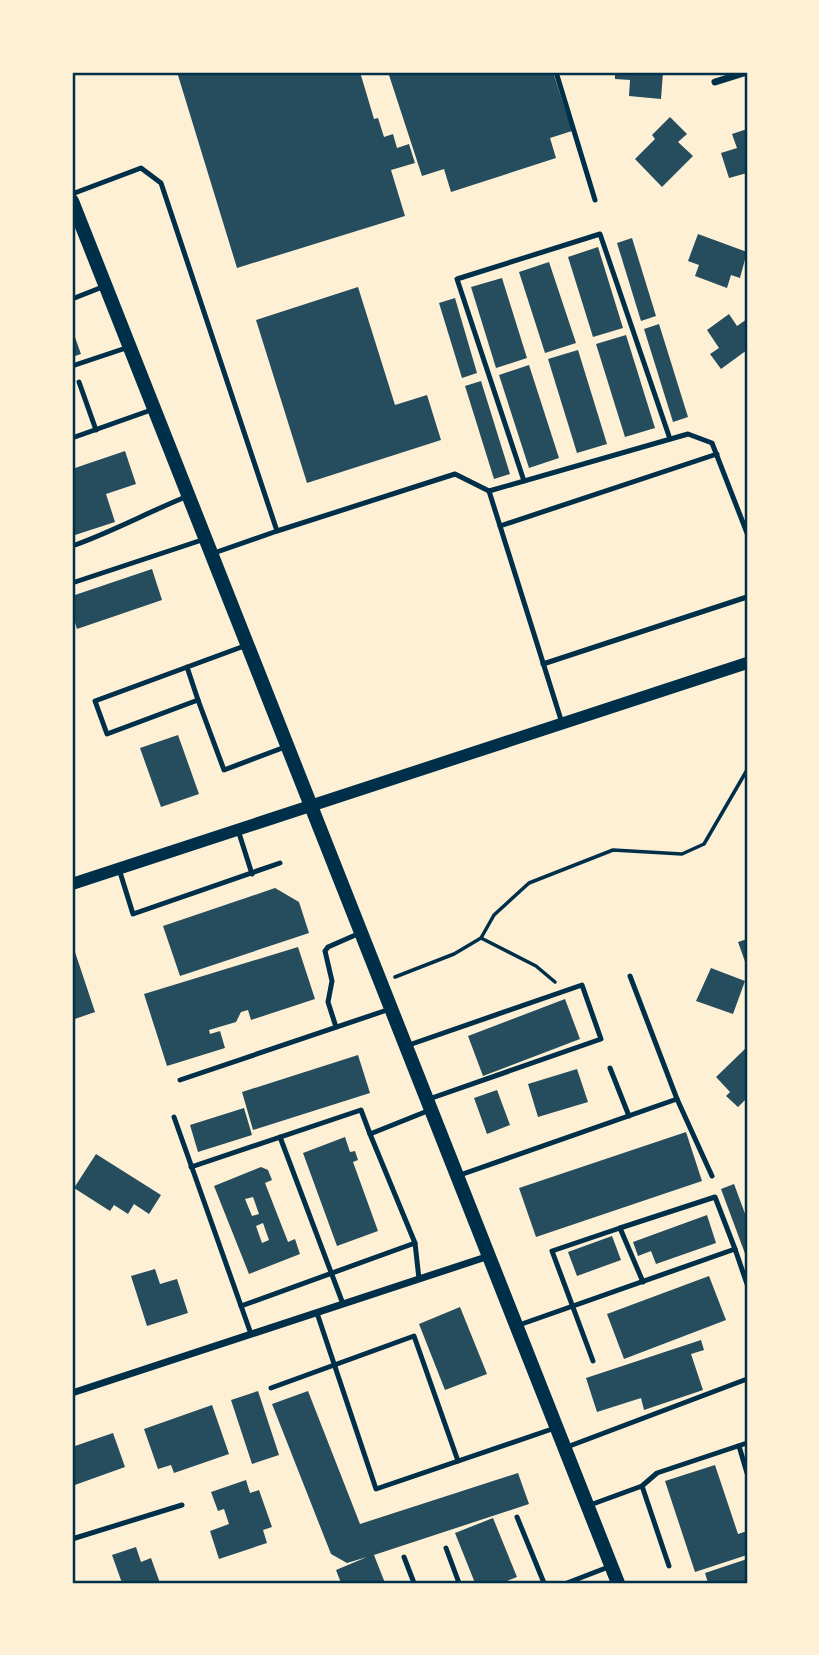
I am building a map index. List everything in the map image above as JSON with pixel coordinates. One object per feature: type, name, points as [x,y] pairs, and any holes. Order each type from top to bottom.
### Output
[{"type":"main road","points":[[72,201],[618,1583]]},
{"type":"street","points":[[715,82],[747,72]]},
{"type":"street","points":[[72,884],[747,663]]},
{"type":"street","points":[[72,1393],[488,1256]]},
{"type":"lane","points":[[556,72],[595,200]]},
{"type":"lane","points":[[72,194],[141,168],[161,184],[277,531]]},
{"type":"lane","points":[[524,481],[457,279],[600,234],[670,439]]},
{"type":"lane","points":[[72,299],[105,286]]},
{"type":"lane","points":[[72,366],[129,347]]},
{"type":"lane","points":[[79,382],[96,430]]},
{"type":"lane","points":[[72,438],[154,410]]},
{"type":"lane","points":[[211,554],[455,474],[489,491],[688,434],[712,443],[747,533]]},
{"type":"lane","points":[[500,526],[717,454]]},
{"type":"lane","points":[[489,491],[562,723]]},
{"type":"lane","points":[[72,546],[109,533],[127,520],[188,496]]},
{"type":"lane","points":[[72,583],[205,538]]},
{"type":"lane","points":[[544,664],[747,597]]},
{"type":"lane","points":[[198,700],[107,734],[95,701],[247,645]]},
{"type":"lane","points":[[187,667],[224,770],[287,747]]},
{"type":"lane","points":[[238,828],[251,874]]},
{"type":"lane","points":[[119,869],[133,914],[280,863]]},
{"type":"lane","points":[[336,1027],[328,1002],[332,981],[325,951],[328,947],[360,933]]},
{"type":"lane","points":[[630,976],[677,1099],[712,1176]]},
{"type":"lane","points":[[370,1134],[428,1105],[601,1039],[582,985],[405,1046]]},
{"type":"lane","points":[[180,1080],[390,1009]]},
{"type":"lane","points":[[610,1068],[629,1116]]},
{"type":"lane","points":[[457,1177],[677,1099]]},
{"type":"lane","points":[[191,1167],[361,1110],[415,1243],[419,1279]]},
{"type":"lane","points":[[174,1117],[251,1334]]},
{"type":"lane","points":[[280,1137],[343,1304]]},
{"type":"lane","points":[[593,1361],[552,1251],[715,1197],[747,1284]]},
{"type":"lane","points":[[620,1228],[643,1282]]},
{"type":"lane","points":[[241,1306],[415,1243]]},
{"type":"lane","points":[[516,1326],[735,1249]]},
{"type":"lane","points":[[317,1313],[376,1489],[556,1428]]},
{"type":"lane","points":[[271,1388],[414,1336],[458,1461]]},
{"type":"lane","points":[[564,1448],[747,1379]]},
{"type":"lane","points":[[587,1506],[642,1486],[657,1473],[747,1443]]},
{"type":"lane","points":[[739,1446],[747,1472]]},
{"type":"lane","points":[[642,1486],[669,1566]]},
{"type":"lane","points":[[72,1539],[182,1505]]},
{"type":"lane","points":[[517,1517],[544,1583]]},
{"type":"lane","points":[[446,1548],[459,1583]]},
{"type":"lane","points":[[404,1557],[414,1583]]},
{"type":"lane","points":[[567,1583],[611,1566]]},
{"type":"path","points":[[380,983],[454,954],[481,938],[494,915],[529,883],[613,850],[682,854],[704,844],[747,770]]},
{"type":"path","points":[[481,938],[536,966],[557,984]]},
{"type":"building","points":[[177,72],[360,72],[374,119],[378,118],[384,137],[393,134],[397,148],[409,144],[415,163],[391,170],[405,216],[237,268]]},
{"type":"building","points":[[388,72],[553,72],[572,131],[550,138],[556,158],[451,192],[444,169],[422,176]]},
{"type":"building","points":[[615,72],[663,72],[661,99],[629,96],[630,80],[615,79]]},
{"type":"building","points":[[670,117],[687,134],[678,142],[693,156],[662,187],[635,159],[655,139],[652,135]]},
{"type":"building","points":[[747,129],[747,173],[729,178],[721,153],[737,148],[732,134]]},
{"type":"building","points":[[698,234],[747,252],[740,278],[731,275],[727,288],[695,276],[699,265],[688,261]]},
{"type":"building","points":[[632,238],[656,316],[641,321],[617,243]]},
{"type":"building","points":[[598,247],[623,328],[593,337],[568,257]]},
{"type":"building","points":[[549,262],[576,343],[545,353],[519,272]]},
{"type":"building","points":[[502,278],[527,358],[496,368],[471,287]]},
{"type":"building","points":[[358,287],[395,405],[427,395],[441,440],[307,483],[256,320]]},
{"type":"building","points":[[455,298],[477,373],[462,378],[439,303]]},
{"type":"building","points":[[729,314],[737,326],[747,319],[747,350],[721,369],[710,354],[719,348],[707,330]]},
{"type":"building","points":[[659,324],[688,417],[673,422],[644,329]]},
{"type":"building","points":[[72,329],[81,354],[72,357]]},
{"type":"building","points":[[626,335],[655,428],[625,437],[596,344]]},
{"type":"building","points":[[578,350],[607,444],[577,453],[548,359]]},
{"type":"building","points":[[529,365],[559,458],[529,468],[499,375]]},
{"type":"building","points":[[481,381],[510,474],[494,479],[465,386]]},
{"type":"building","points":[[125,451],[136,484],[106,494],[115,522],[72,536],[72,469]]},
{"type":"building","points":[[152,569],[162,600],[77,629],[72,613],[72,596]]},
{"type":"building","points":[[178,735],[199,794],[161,807],[140,748]]},
{"type":"building","points":[[275,888],[299,902],[309,933],[180,976],[163,926]]},
{"type":"building","points":[[747,939],[747,967],[738,942]]},
{"type":"building","points":[[72,943],[95,1012],[72,1020]]},
{"type":"building","points":[[298,947],[315,999],[251,1020],[248,1010],[241,1012],[236,1022],[209,1030],[210,1034],[220,1031],[225,1048],[167,1066],[144,994]]},
{"type":"building","points":[[711,968],[745,981],[733,1014],[696,1001]]},
{"type":"building","points":[[565,999],[580,1039],[483,1076],[468,1036]]},
{"type":"building","points":[[745,1049],[747,1098],[738,1107],[726,1096],[730,1092],[716,1077]]},
{"type":"building","points":[[358,1055],[370,1093],[253,1130],[242,1092]]},
{"type":"building","points":[[577,1069],[588,1102],[538,1117],[528,1084]]},
{"type":"building","points":[[497,1090],[510,1125],[487,1134],[474,1098]]},
{"type":"building","points":[[244,1108],[252,1135],[198,1152],[190,1125]]},
{"type":"building","points":[[686,1132],[702,1181],[536,1237],[519,1188]]},
{"type":"building","points":[[345,1137],[350,1152],[355,1151],[358,1160],[353,1162],[378,1231],[337,1246],[303,1153]]},
{"type":"building","points":[[96,1154],[161,1195],[149,1214],[134,1204],[128,1214],[114,1205],[110,1211],[74,1188]]},
{"type":"building","points":[[261,1167],[268,1170],[272,1180],[265,1183],[288,1242],[295,1239],[300,1254],[249,1274],[214,1186]],"holes":[[[253,1197],[259,1214],[252,1216],[245,1199]],[[263,1223],[269,1240],[262,1243],[256,1226]]]},
{"type":"building","points":[[734,1184],[747,1219],[747,1259],[721,1189]]},
{"type":"building","points":[[707,1215],[716,1243],[656,1264],[651,1251],[638,1256],[633,1242]]},
{"type":"building","points":[[612,1236],[621,1260],[577,1276],[568,1252]]},
{"type":"building","points":[[155,1269],[160,1284],[177,1279],[188,1313],[147,1326],[131,1276]]},
{"type":"building","points":[[709,1276],[726,1320],[624,1359],[607,1314]]},
{"type":"building","points":[[460,1307],[487,1374],[445,1390],[419,1324]]},
{"type":"building","points":[[701,1340],[704,1350],[691,1354],[703,1390],[644,1410],[641,1398],[597,1412],[586,1378]]},
{"type":"building","points":[[258,1391],[279,1455],[252,1464],[231,1400]]},
{"type":"building","points":[[308,1391],[360,1524],[518,1473],[529,1504],[374,1555],[385,1583],[341,1583],[336,1570],[367,1557],[347,1563],[331,1554],[272,1404]]},
{"type":"building","points":[[212,1405],[229,1454],[174,1473],[171,1465],[158,1469],[144,1429]]},
{"type":"building","points":[[113,1433],[125,1467],[72,1486],[72,1447]]},
{"type":"building","points":[[715,1465],[738,1534],[747,1531],[747,1555],[695,1572],[665,1481]]},
{"type":"building","points":[[246,1480],[250,1493],[259,1490],[272,1527],[263,1530],[267,1543],[219,1559],[210,1531],[229,1524],[224,1509],[218,1511],[211,1492]]},
{"type":"building","points":[[493,1518],[517,1577],[502,1583],[475,1583],[455,1533]]},
{"type":"building","points":[[136,1547],[141,1562],[151,1558],[160,1583],[122,1583],[112,1555]]},
{"type":"building","points":[[747,1559],[747,1583],[708,1583],[705,1573]]}]
